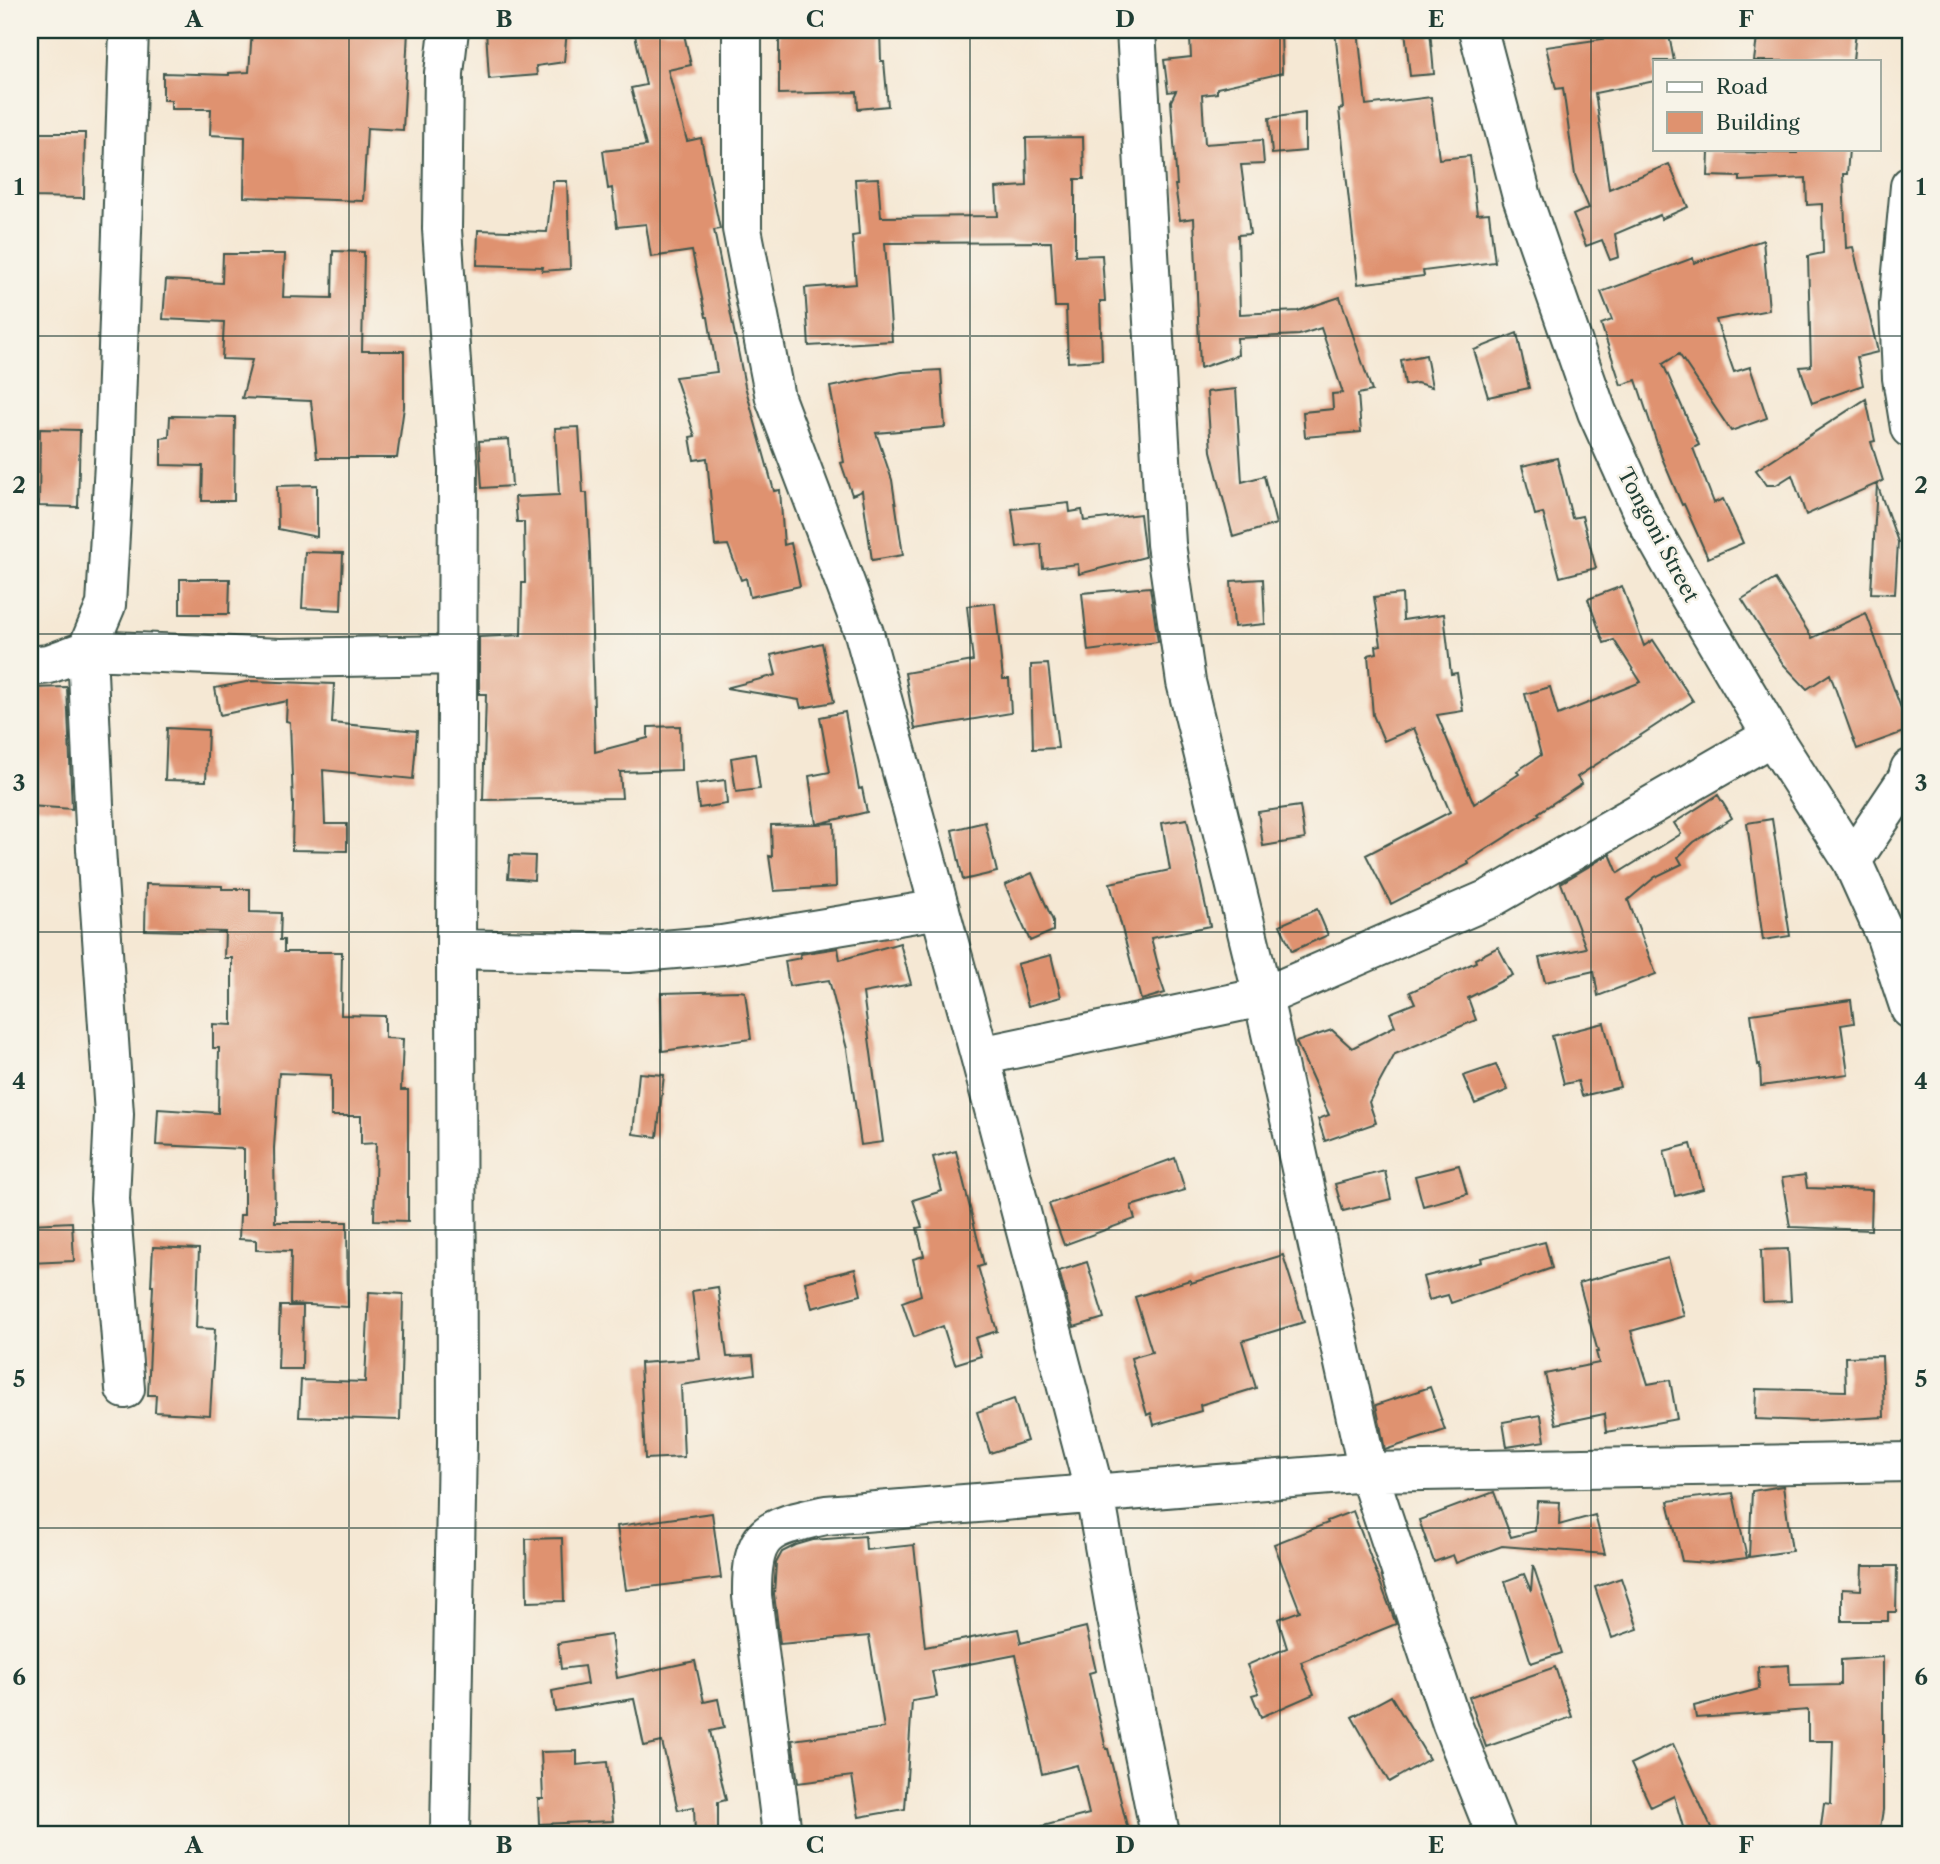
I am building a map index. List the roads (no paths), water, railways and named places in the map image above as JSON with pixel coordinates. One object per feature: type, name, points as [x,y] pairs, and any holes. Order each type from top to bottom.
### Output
[{"type":"street","points":[[125,1389],[110,1199],[114,1114],[96,849],[87,650],[106,604],[114,463],[129,30]]},
{"type":"street","points":[[449,30],[444,73],[442,229],[458,466],[457,1442],[450,1834]]},
{"type":"street","points":[[742,30],[742,229],[775,398],[864,633],[980,1056],[1095,1494],[1118,1627],[1160,1834]]},
{"type":"street","points":[[1136,30],[1166,544],[1186,682],[1264,997],[1368,1472],[1452,1724],[1496,1834]]},
{"type":"street","name":"Tongoni Street","points":[[1478,30],[1522,197],[1597,412],[1644,516],[1772,736],[1898,934],[1910,1009]]},
{"type":"street","points":[[1910,186],[1899,305],[1902,378],[1910,428]]},
{"type":"street","points":[[30,666],[49,664],[87,650],[280,658],[456,655]]},
{"type":"street","points":[[980,1056],[1264,997],[1491,898],[1772,736]]},
{"type":"street","points":[[1852,862],[1907,779],[1910,769]]},
{"type":"street","points":[[456,949],[628,953],[722,945],[940,909]]},
{"type":"street","points":[[782,1834],[752,1596],[752,1566],[757,1548],[765,1537],[781,1525],[826,1514],[1368,1472],[1910,1462]]}]
